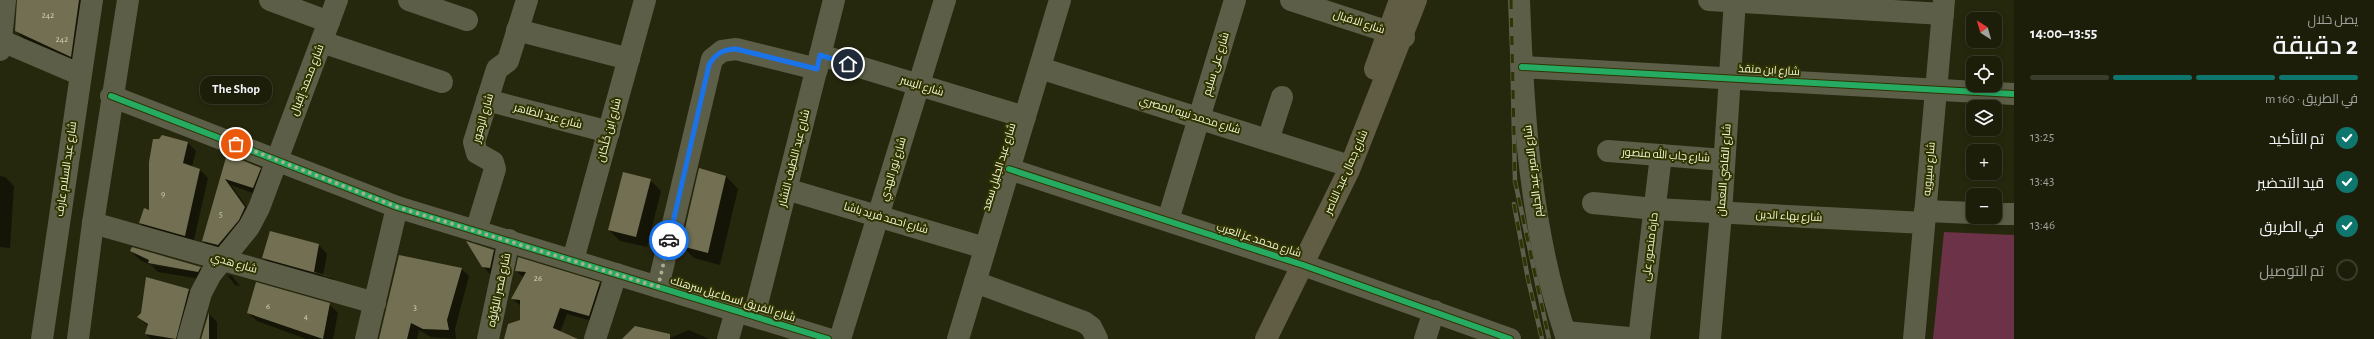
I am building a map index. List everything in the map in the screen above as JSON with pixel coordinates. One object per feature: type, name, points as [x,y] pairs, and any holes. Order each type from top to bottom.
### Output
[{"type":"main road","name":"شارع جمال عبد الناصر","points":[[1255,339],[1299,264],[1349,170],[1396,34],[1400,0]]},
{"type":"main road","name":"شارع جمال عبد الناصر","points":[[1266,339],[1396,34],[1416,0]]},
{"type":"street","points":[[5,0],[0,44],[79,74]]},
{"type":"street","name":"شارع عبد السلام عارف","points":[[42,339],[79,74],[92,0]]},
{"type":"street","points":[[78,339],[93,223],[128,0]]},
{"type":"street","points":[[270,0],[329,22]]},
{"type":"street","name":"شارع محمد إقبال","points":[[188,339],[201,293],[211,274],[250,227],[259,208],[337,0]]},
{"type":"street","points":[[409,0],[467,20]]},
{"type":"street","name":"شارع الزهور","points":[[476,231],[496,169],[493,162],[477,153],[474,146],[497,69],[508,61],[527,0]]},
{"type":"street","name":"شارع ابن خَلِّكان","points":[[573,260],[644,0]]},
{"type":"street","name":"شارع عبد اللطيف النشار","points":[[728,339],[745,314],[786,189],[834,0]]},
{"type":"street","name":"شارع نور الهدي","points":[[840,339],[945,0]]},
{"type":"street","name":"شارع عبد الجليل سعد","points":[[958,339],[1060,0]]},
{"type":"street","name":"شارع على سليم","points":[[1168,220],[1235,0]]},
{"type":"street","name":"شارع الاقبال","points":[[1291,0],[1396,34]]},
{"type":"street","name":"شارع الامير عبد الحليم","points":[[1519,0],[1522,67],[1535,204],[1566,336]]},
{"type":"street","points":[[1709,0],[1943,7]]},
{"type":"street","name":"شارع القاضي النعمان","points":[[1710,339],[1721,213],[1735,1]]},
{"type":"street","name":"شارع سيبويه","points":[[1914,339],[1943,7]]},
{"type":"street","points":[[517,30],[628,59]]},
{"type":"street","points":[[322,42],[442,82]]},
{"type":"street","name":"شارع اليسر","points":[[658,287],[712,59],[722,51],[736,49],[818,62],[919,85],[1025,117]]},
{"type":"street","name":"شارع ابن منقذ","points":[[1522,67],[1729,77],[2014,94]]},
{"type":"street","name":"شارع محمد نبيه المصري","points":[[1040,68],[1340,163]]},
{"type":"street","name":"شارع الفريق اسماعيل سرهنك","points":[[112,96],[397,207],[509,240],[828,339]]},
{"type":"street","points":[[1268,140],[1282,97]]},
{"type":"street","name":"شارع عبد الظاهر","points":[[487,100],[608,132]]},
{"type":"street","name":"شارع جاب الله منصور","points":[[1608,151],[1724,160]]},
{"type":"street","name":"حارة منصور على","points":[[1639,339],[1661,155]]},
{"type":"street","name":"شارع محمد عز العرب","points":[[1009,168],[1299,264],[1506,337]]},
{"type":"street","name":"شارع احمد فريد باشا","points":[[786,189],[985,248]]},
{"type":"street","name":"شارع بهاء الدين","points":[[1593,203],[1721,213],[1924,217],[1966,214]]},
{"type":"street","points":[[366,339],[397,207]]},
{"type":"street","points":[[2002,214],[2014,214]]},
{"type":"street","name":"شارع هدي","points":[[93,223],[375,303]]},
{"type":"street","name":"شارع قصر اللؤلؤه","points":[[488,339],[509,240]]},
{"type":"street","points":[[595,339],[616,274]]},
{"type":"street","points":[[975,282],[1084,322],[1091,327],[1097,339]]},
{"type":"street","points":[[1425,339],[1434,311]]},
{"type":"street","points":[[1566,336],[1639,339]]},
{"type":"shaded area","points":[[1944,232],[2014,235],[2014,339],[1933,339]]},
{"type":"building","points":[[17,0],[79,0],[71,57],[15,31]]},
{"type":"building","points":[[162,135],[188,142],[183,163],[200,169],[185,236],[139,223],[144,208],[149,210],[149,162],[153,139],[159,139]]},
{"type":"building","points":[[227,154],[261,168],[253,188],[225,179],[245,207],[239,220],[218,245],[202,241]]},
{"type":"building","points":[[699,168],[726,176],[708,253],[681,246]]},
{"type":"building","points":[[623,172],[651,179],[636,237],[608,230]]},
{"type":"building","points":[[270,231],[319,244],[314,272],[334,278],[262,258]]},
{"type":"building","points":[[466,241],[494,250],[490,268],[482,267]]},
{"type":"building","points":[[132,247],[201,267],[198,272],[148,263],[149,260],[130,251]]},
{"type":"building","points":[[399,255],[462,268],[447,320],[449,330],[423,329],[411,323],[407,339],[379,339]]},
{"type":"building","points":[[518,257],[600,282],[589,316],[560,308],[553,328],[578,339],[504,339],[508,324],[520,320],[520,300],[511,299],[526,272],[515,271]]},
{"type":"building","points":[[146,277],[189,289],[176,339],[145,334],[148,324],[137,317],[141,313]]},
{"type":"building","points":[[256,282],[330,303],[323,339],[247,313]]},
{"type":"building","points":[[209,312],[209,339],[201,339]]},
{"type":"building","points":[[635,326],[670,334],[670,339],[622,339]]},
{"type":"railway","points":[[1511,0],[1515,181],[1549,339]]},
{"type":"railway","points":[[1514,204],[1528,279],[1542,339]]},
{"type":"cycle path","points":[[1522,67],[2014,94]]},
{"type":"cycle path","points":[[111,96],[397,207],[828,339]]},
{"type":"cycle path","points":[[1009,169],[1303,265],[1510,339]]},
{"type":"way so far","points":[[236,144],[397,207],[440,221],[509,240],[658,287],[669,240]]},
{"type":"place","name":"The Shop","points":[[236,144]]},
{"type":"route","points":[[669,240],[709,65],[717,54],[729,49],[736,49],[817,69],[820,55],[848,64]]}]
